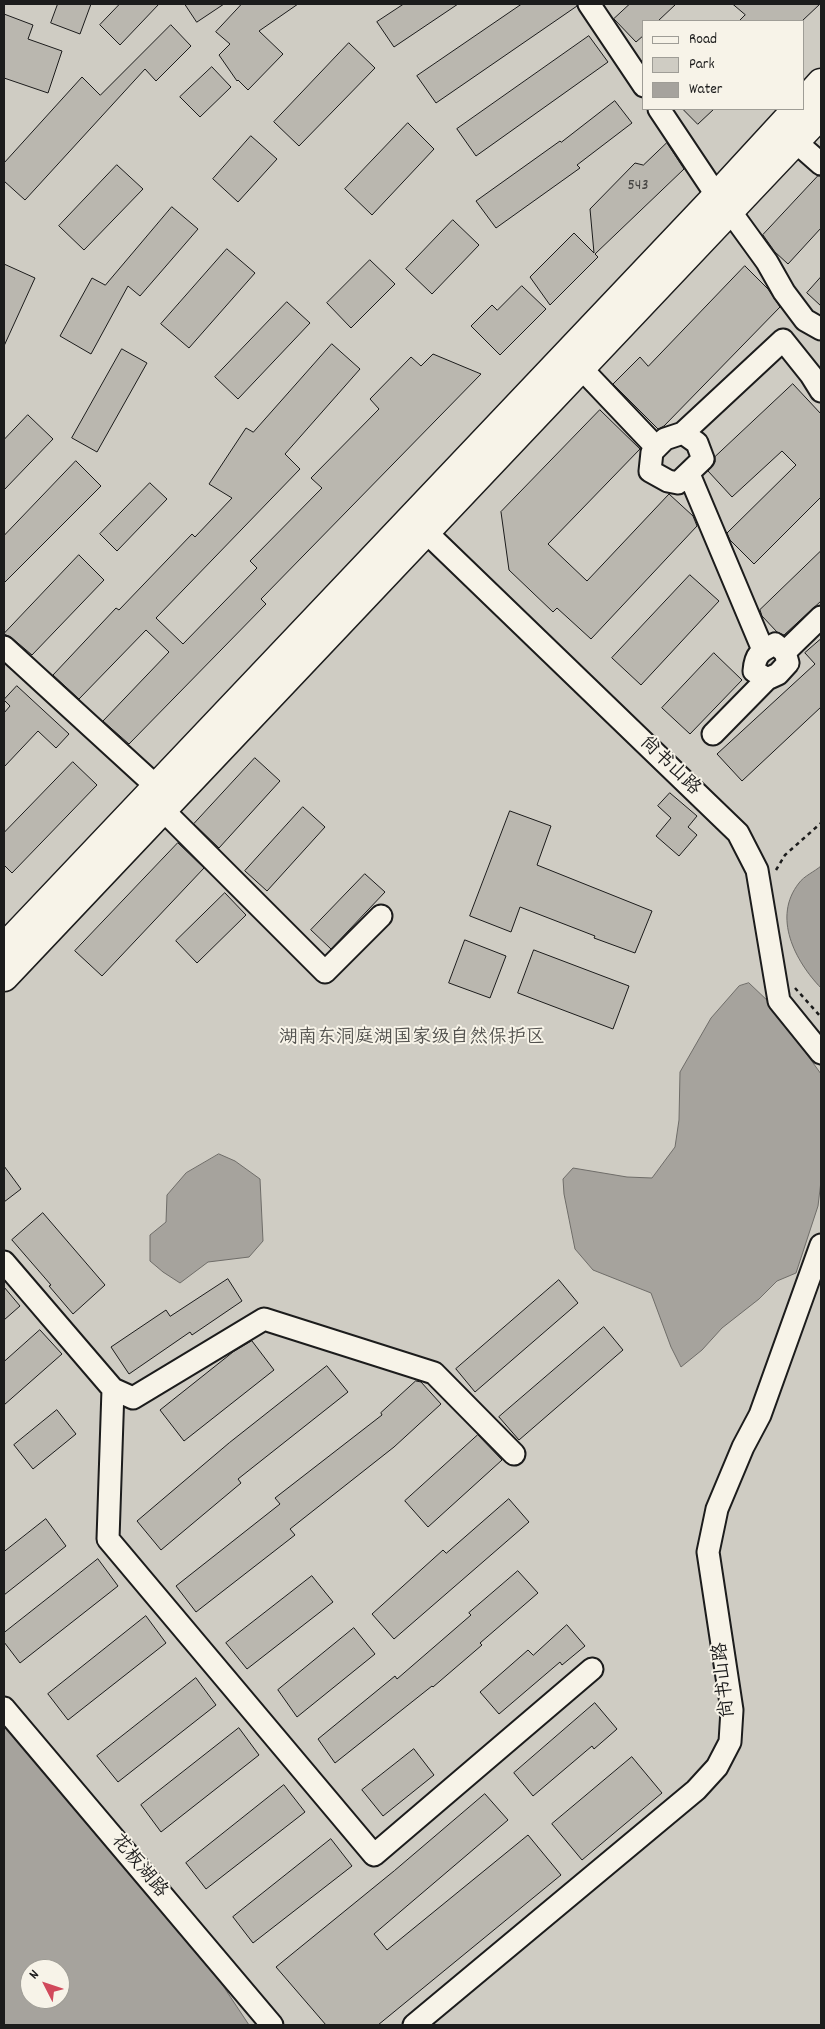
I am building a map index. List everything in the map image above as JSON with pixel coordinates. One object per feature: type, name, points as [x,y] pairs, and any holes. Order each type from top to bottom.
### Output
[{"type":"main road","points":[[805,101],[821,83]]},
{"type":"main road","points":[[4,948],[160,799],[426,532],[581,368],[724,203],[796,110]]},
{"type":"main road","points":[[4,978],[160,799],[724,203],[796,142],[821,114]]},
{"type":"street","points":[[589,4],[642,83]]},
{"type":"street","points":[[660,110],[767,262],[784,292],[805,320],[821,328]]},
{"type":"street","points":[[796,142],[821,164]]},
{"type":"street","points":[[683,433],[697,443],[703,459],[678,483],[668,481],[650,471],[652,452],[656,447],[665,439],[683,433],[783,340],[811,375],[821,392]]},
{"type":"street","points":[[581,368],[656,447]]},
{"type":"street","points":[[689,474],[763,650]]},
{"type":"street","name":"尚书山路","points":[[426,532],[738,833],[757,870],[779,1001],[821,1053]]},
{"type":"street","points":[[785,652],[821,617]]},
{"type":"street","points":[[713,734],[767,679],[778,674],[788,663],[785,652],[775,644],[763,650],[755,660],[754,671],[767,679]]},
{"type":"street","points":[[4,647],[160,799],[326,972],[381,916]]},
{"type":"street","name":"尚书山路","points":[[414,2025],[696,1790],[717,1767],[730,1742],[732,1710],[708,1552],[717,1509],[743,1447],[760,1415],[821,1245]]},
{"type":"street","points":[[4,1262],[113,1389],[133,1398],[264,1319],[434,1373],[514,1454]]},
{"type":"street","points":[[113,1389],[108,1540],[374,1855],[592,1669]]},
{"type":"street","name":"花板湖路","points":[[4,1708],[272,2025]]},
{"type":"path","points":[[773,875],[785,856],[821,823]]},
{"type":"path","points":[[792,984],[821,1017]]},
{"type":"green space","name":"湖南东洞庭湖国家级自然保护区","points":[[4,4],[821,4],[821,2025],[4,2025]]},
{"type":"water","points":[[821,866],[821,988],[811,977],[795,952],[787,924],[787,910],[791,896],[799,883]]},
{"type":"water","points":[[749,983],[770,1003],[821,1074],[821,1181],[818,1206],[796,1273],[777,1281],[759,1299],[722,1328],[702,1350],[681,1367],[671,1347],[651,1293],[593,1270],[575,1249],[564,1194],[563,1179],[573,1168],[627,1177],[652,1178],[675,1147],[679,1120],[680,1072],[711,1018],[739,986]]},
{"type":"water","points":[[219,1154],[235,1161],[260,1179],[263,1241],[249,1257],[208,1262],[180,1283],[150,1261],[150,1235],[166,1222],[167,1195],[186,1173]]},
{"type":"water","points":[[4,1714],[190,1936],[249,2025],[4,2025]]},
{"type":"building","points":[[58,4],[91,4],[80,34],[51,23]]},
{"type":"building","points":[[120,4],[159,4],[120,45],[100,25]]},
{"type":"building","points":[[185,4],[224,4],[197,22]]},
{"type":"building","points":[[242,4],[298,4],[259,31],[283,54],[248,90],[237,81],[219,55],[230,44],[216,32]]},
{"type":"building","points":[[404,4],[458,4],[394,47],[377,22]]},
{"type":"building","points":[[522,4],[577,4],[577,6],[436,103],[417,76]]},
{"type":"building","points":[[630,4],[676,4],[659,20],[642,20],[642,37],[636,42],[614,19]]},
{"type":"building","points":[[733,4],[820,4],[803,20],[740,20],[745,15]]},
{"type":"building","points":[[4,14],[33,25],[28,39],[62,51],[48,93],[4,78]]},
{"type":"building","points":[[171,25],[191,46],[156,81],[145,69],[25,200],[4,181],[4,163],[82,77],[100,95]]},
{"type":"building","points":[[589,36],[608,62],[476,156],[457,129]]},
{"type":"building","points":[[349,43],[375,68],[299,146],[274,122]]},
{"type":"building","points":[[212,67],[231,87],[200,117],[180,97]]},
{"type":"building","points":[[615,101],[632,123],[577,165],[580,168],[496,228],[476,201],[561,142]]},
{"type":"building","points":[[684,110],[713,110],[698,124]]},
{"type":"building","points":[[408,123],[434,149],[372,215],[345,189]]},
{"type":"building","points":[[251,136],[277,159],[238,202],[213,179]]},
{"type":"building","points":[[667,143],[684,169],[595,254],[598,257],[550,305],[530,277],[574,233],[594,253],[590,209],[635,163],[643,165]]},
{"type":"building","points":[[117,165],[143,189],[84,250],[59,226]]},
{"type":"building","points":[[818,176],[821,176],[821,228],[788,264],[775,252],[763,235]]},
{"type":"building","points":[[172,207],[198,229],[140,296],[128,286],[91,354],[60,336],[92,278],[105,285]]},
{"type":"building","points":[[453,220],[479,245],[432,294],[406,269]]},
{"type":"building","points":[[227,249],[255,273],[189,348],[161,324]]},
{"type":"building","points":[[370,260],[395,284],[351,328],[327,303]]},
{"type":"building","points":[[4,264],[35,278],[4,346]]},
{"type":"building","points":[[745,266],[768,289],[780,307],[664,426],[658,429],[613,384],[640,357],[648,366]]},
{"type":"building","points":[[821,277],[821,306],[807,293]]},
{"type":"building","points":[[522,286],[546,309],[500,355],[471,326],[492,305],[497,310]]},
{"type":"building","points":[[287,302],[310,323],[238,399],[215,377]]},
{"type":"building","points":[[332,344],[360,369],[285,454],[300,469],[156,618],[183,644],[257,568],[250,561],[322,488],[311,478],[379,409],[370,399],[411,357],[421,366],[433,354],[481,374],[261,599],[266,604],[129,744],[103,721],[169,652],[146,630],[79,699],[53,675],[116,608],[119,610],[192,534],[195,537],[232,498],[209,484],[246,428],[253,432]]},
{"type":"building","points":[[122,349],[147,363],[97,452],[72,438]]},
{"type":"building","points":[[793,384],[821,414],[821,497],[754,564],[730,540],[727,533],[796,465],[782,451],[732,497],[708,471],[715,462],[715,457]]},
{"type":"building","points":[[600,410],[640,449],[548,544],[587,581],[669,494],[693,516],[697,526],[591,639],[557,608],[553,612],[509,570],[501,512]]},
{"type":"building","points":[[28,415],[53,439],[4,490],[4,440]]},
{"type":"building","points":[[76,461],[101,486],[4,583],[4,536]]},
{"type":"building","points":[[150,483],[167,499],[117,551],[100,534]]},
{"type":"building","points":[[821,551],[821,601],[784,635],[777,632],[762,616],[760,610]]},
{"type":"building","points":[[79,555],[104,580],[32,655],[12,638],[4,634]]},
{"type":"building","points":[[690,575],[719,601],[641,685],[612,658]]},
{"type":"building","points":[[821,639],[821,707],[742,781],[717,754],[815,664],[805,653]]},
{"type":"building","points":[[714,653],[742,680],[690,734],[662,708]]},
{"type":"building","points":[[17,686],[69,734],[56,748],[38,731],[4,767],[4,713],[10,706],[4,700]]},
{"type":"building","points":[[255,758],[280,781],[219,848],[194,824]]},
{"type":"building","points":[[73,762],[97,785],[12,873],[4,865],[4,833]]},
{"type":"building","points":[[670,793],[697,816],[688,827],[697,835],[679,856],[656,836],[671,818],[658,806]]},
{"type":"building","points":[[303,807],[325,827],[267,891],[245,871]]},
{"type":"building","points":[[510,811],[551,826],[537,865],[652,911],[635,953],[520,907],[511,932],[470,916]]},
{"type":"building","points":[[178,843],[204,868],[102,976],[75,951]]},
{"type":"building","points":[[365,874],[385,892],[331,949],[311,930]]},
{"type":"building","points":[[225,893],[246,915],[197,963],[176,941]]},
{"type":"building","points":[[465,940],[506,956],[490,998],[449,983]]},
{"type":"building","points":[[534,950],[629,986],[613,1029],[518,993]]},
{"type":"building","points":[[4,1166],[21,1189],[4,1202]]},
{"type":"building","points":[[43,1213],[105,1285],[73,1314],[12,1240]]},
{"type":"building","points":[[228,1279],[242,1301],[192,1335],[190,1332],[129,1374],[111,1347],[166,1310],[170,1316]]},
{"type":"building","points":[[559,1280],[578,1303],[475,1392],[456,1369]]},
{"type":"building","points":[[4,1287],[20,1306],[4,1320]]},
{"type":"building","points":[[604,1327],[623,1350],[519,1440],[499,1417]]},
{"type":"building","points":[[40,1330],[62,1354],[4,1405],[4,1362]]},
{"type":"building","points":[[252,1341],[274,1370],[184,1441],[160,1410],[233,1352]]},
{"type":"building","points":[[327,1366],[348,1392],[238,1479],[241,1483],[161,1550],[137,1521],[229,1443]]},
{"type":"building","points":[[416,1381],[421,1382],[441,1404],[394,1447],[290,1529],[295,1535],[196,1612],[176,1586],[280,1504],[275,1498],[382,1415],[381,1413]]},
{"type":"building","points":[[57,1410],[76,1434],[33,1469],[14,1445]]},
{"type":"building","points":[[478,1435],[502,1460],[428,1527],[405,1501]]},
{"type":"building","points":[[509,1499],[529,1522],[394,1639],[372,1614],[443,1550],[446,1553]]},
{"type":"building","points":[[46,1519],[66,1546],[4,1595],[4,1552]]},
{"type":"building","points":[[98,1559],[118,1586],[20,1663],[4,1642],[4,1633]]},
{"type":"building","points":[[518,1571],[538,1593],[433,1687],[335,1763],[318,1739],[395,1676],[397,1679],[471,1615],[469,1613]]},
{"type":"building","points":[[312,1576],[333,1602],[247,1669],[226,1643]]},
{"type":"building","points":[[146,1616],[166,1643],[68,1720],[48,1694]]},
{"type":"building","points":[[567,1625],[585,1646],[562,1665],[560,1662],[499,1714],[480,1692],[528,1650],[533,1655]]},
{"type":"building","points":[[354,1628],[375,1654],[297,1717],[278,1690]]},
{"type":"building","points":[[196,1678],[216,1705],[118,1782],[97,1756]]},
{"type":"building","points":[[595,1703],[617,1729],[594,1749],[592,1746],[533,1796],[514,1773]]},
{"type":"building","points":[[239,1728],[259,1755],[161,1832],[141,1805]]},
{"type":"building","points":[[414,1749],[434,1775],[383,1816],[362,1790]]},
{"type":"building","points":[[632,1757],[662,1793],[582,1860],[552,1824]]},
{"type":"building","points":[[284,1785],[305,1812],[206,1889],[186,1863]]},
{"type":"building","points":[[485,1794],[508,1820],[374,1934],[387,1950],[528,1835],[561,1875],[378,2025],[326,2025],[276,1967]]},
{"type":"building","points":[[331,1839],[352,1866],[253,1943],[233,1917]]}]
